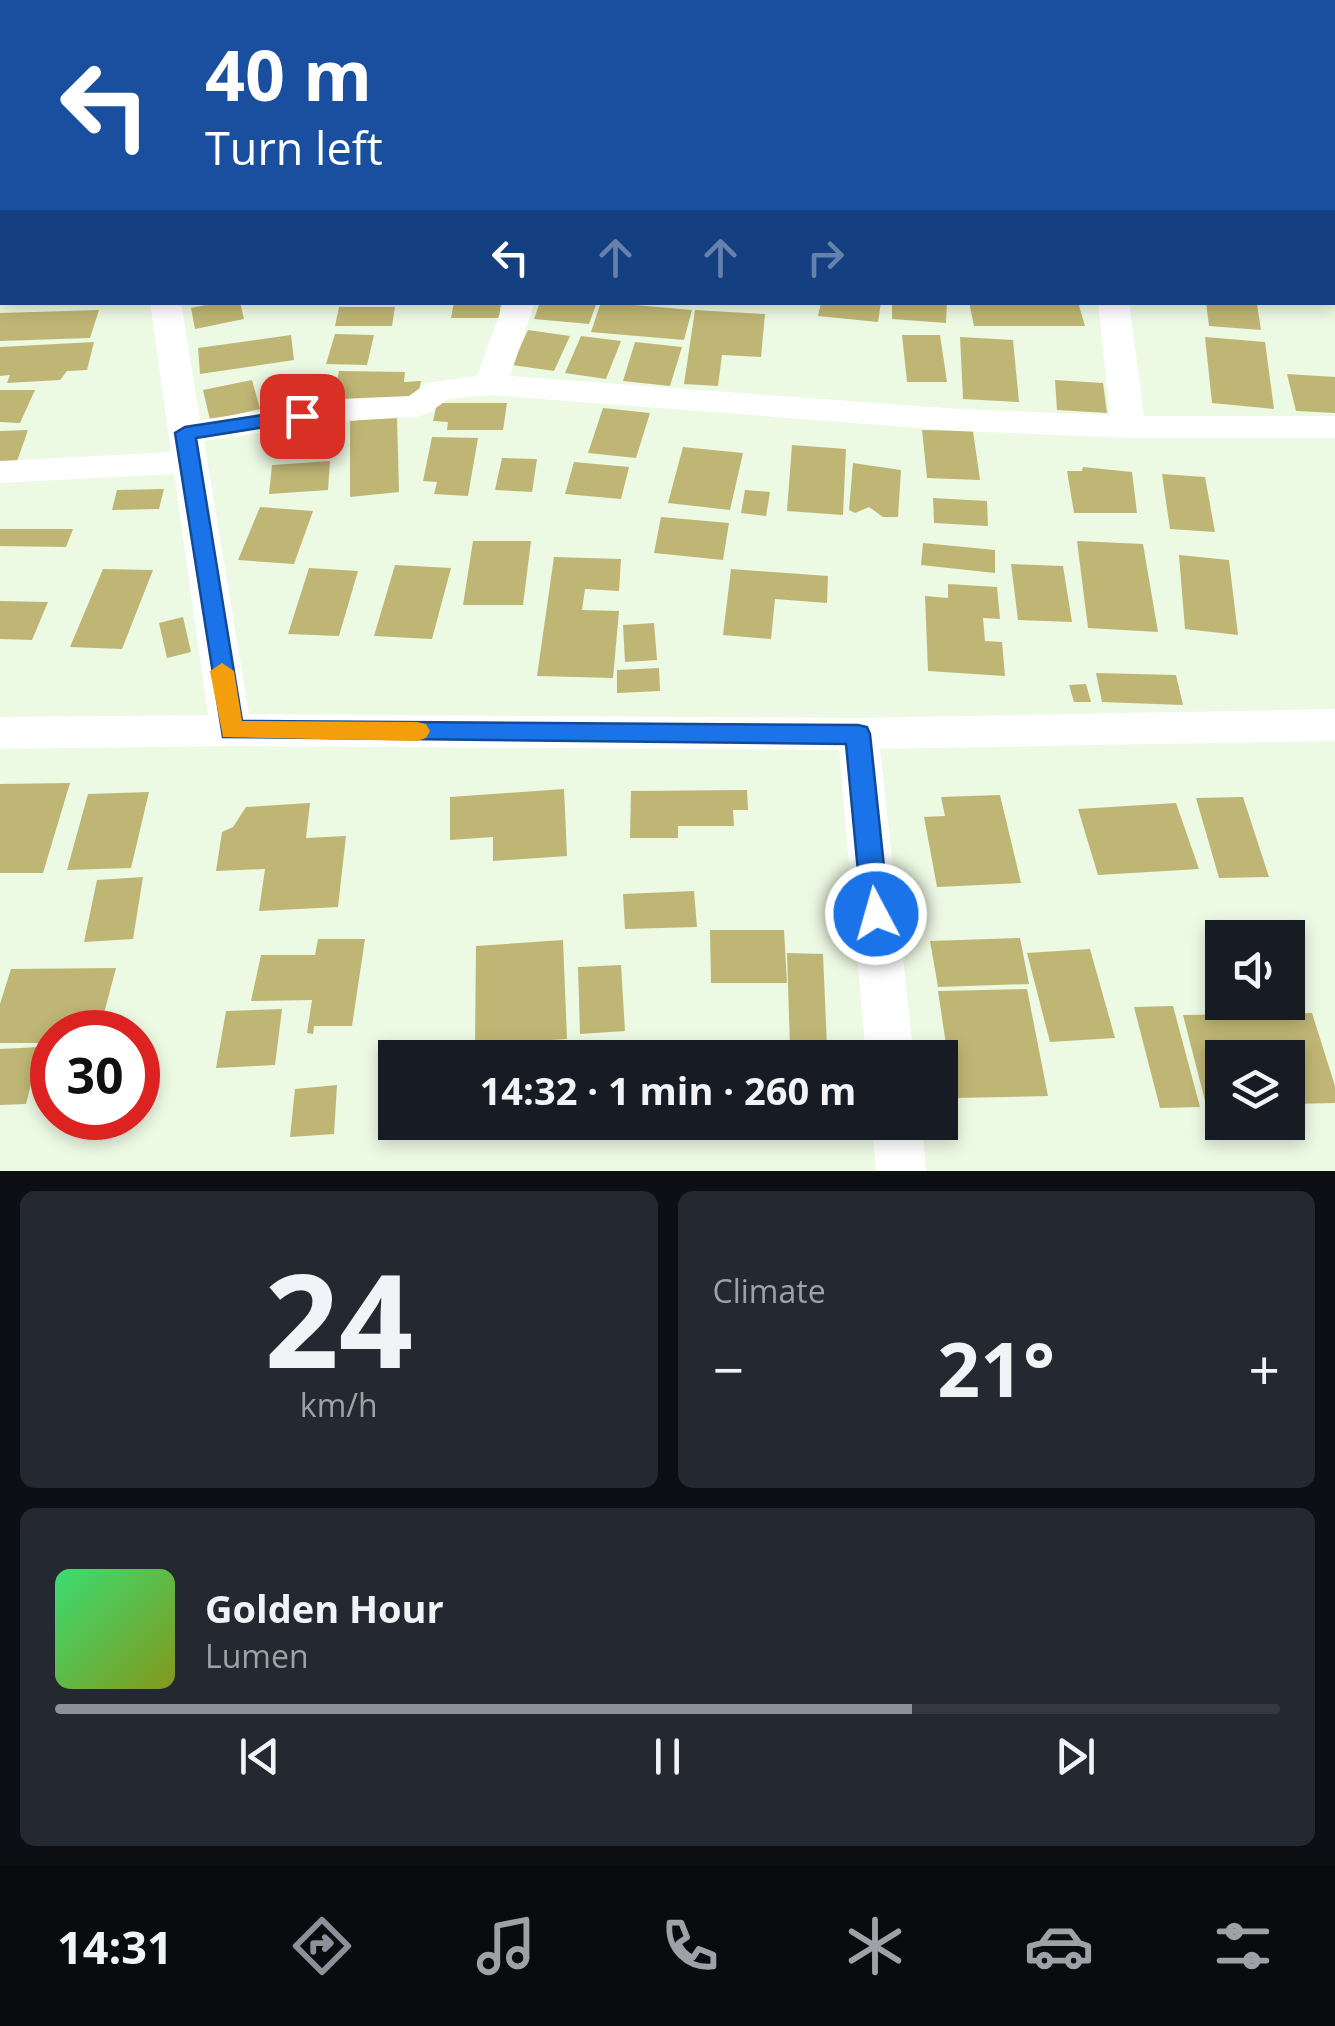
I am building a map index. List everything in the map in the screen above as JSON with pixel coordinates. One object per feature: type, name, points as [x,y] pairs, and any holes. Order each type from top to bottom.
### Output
[{"type":"street","points":[[166,305],[231,730]]},
{"type":"street","points":[[490,385],[519,305]]},
{"type":"street","points":[[1113,305],[1128,427]]},
{"type":"street","points":[[0,472],[187,448],[342,410],[418,406],[439,390],[490,385],[958,420],[1128,427],[1335,427]]},
{"type":"street","points":[[0,733],[231,730],[858,734],[1335,724]]},
{"type":"street","points":[[858,734],[888,1040]]},
{"type":"street","points":[[899,1140],[902,1171]]},
{"type":"building","points":[[241,305],[244,319],[195,329],[191,308]]},
{"type":"building","points":[[453,305],[501,305],[499,318],[451,318]]},
{"type":"building","points":[[539,305],[596,305],[589,324],[534,319]]},
{"type":"building","points":[[600,305],[692,310],[684,340],[591,332]]},
{"type":"building","points":[[820,305],[881,305],[878,322],[818,316]]},
{"type":"building","points":[[892,305],[947,305],[946,323],[892,319]]},
{"type":"building","points":[[970,305],[1079,305],[1085,326],[974,326]]},
{"type":"building","points":[[1206,305],[1257,305],[1261,330],[1209,326]]},
{"type":"building","points":[[339,307],[395,307],[392,326],[335,326]]},
{"type":"building","points":[[99,310],[90,338],[0,341],[0,313]]},
{"type":"building","points":[[695,310],[765,314],[761,357],[722,355],[718,386],[684,384]]},
{"type":"building","points":[[528,330],[570,336],[554,371],[512,365]]},
{"type":"building","points":[[335,334],[374,335],[367,365],[326,364]]},
{"type":"building","points":[[291,335],[294,360],[200,374],[198,348]]},
{"type":"building","points":[[902,335],[940,335],[947,382],[907,382]]},
{"type":"building","points":[[581,336],[621,341],[606,379],[565,373]]},
{"type":"building","points":[[960,337],[1013,340],[1019,402],[963,399]]},
{"type":"building","points":[[1205,337],[1265,342],[1274,409],[1212,403]]},
{"type":"building","points":[[94,342],[87,370],[67,371],[60,380],[7,383],[10,375],[0,376],[0,347]]},
{"type":"building","points":[[635,342],[682,347],[670,386],[623,381]]},
{"type":"building","points":[[339,371],[405,372],[404,382],[421,381],[417,400],[333,400]]},
{"type":"building","points":[[1287,374],[1335,377],[1335,413],[1296,411]]},
{"type":"building","points":[[252,380],[260,409],[210,420],[203,390]]},
{"type":"building","points":[[1055,380],[1103,383],[1107,413],[1057,410]]},
{"type":"building","points":[[0,390],[35,390],[20,423],[0,422]]},
{"type":"building","points":[[437,403],[507,403],[503,430],[447,430],[448,422],[433,421]]},
{"type":"building","points":[[603,408],[650,413],[636,458],[588,453]]},
{"type":"building","points":[[397,417],[399,492],[350,497],[350,421]]},
{"type":"building","points":[[28,430],[15,467],[0,467],[0,431]]},
{"type":"building","points":[[922,430],[973,431],[980,480],[927,478]]},
{"type":"building","points":[[432,437],[478,438],[468,496],[434,494],[437,482],[423,481]]},
{"type":"building","points":[[792,445],[846,449],[843,515],[787,511]]},
{"type":"building","points":[[683,447],[743,453],[730,510],[668,503]]},
{"type":"building","points":[[502,458],[537,459],[532,492],[495,490]]},
{"type":"building","points":[[330,461],[328,490],[269,494],[272,465]]},
{"type":"building","points":[[574,462],[629,467],[621,499],[565,494]]},
{"type":"building","points":[[853,463],[901,470],[898,517],[883,517],[869,507],[855,513],[849,510]]},
{"type":"building","points":[[1083,467],[1132,472],[1137,513],[1074,513],[1067,471],[1082,471]]},
{"type":"building","points":[[1162,474],[1205,477],[1215,532],[1170,529]]},
{"type":"building","points":[[164,489],[159,509],[112,510],[117,490]]},
{"type":"building","points":[[745,490],[770,492],[766,516],[741,513]]},
{"type":"building","points":[[933,498],[987,501],[988,526],[934,523]]},
{"type":"building","points":[[260,507],[313,511],[294,564],[238,560]]},
{"type":"building","points":[[661,517],[729,523],[723,560],[654,553]]},
{"type":"building","points":[[0,529],[73,529],[66,547],[0,546]]},
{"type":"building","points":[[473,541],[531,541],[523,605],[463,605]]},
{"type":"building","points":[[1077,541],[1143,544],[1158,632],[1088,628]]},
{"type":"building","points":[[923,543],[995,550],[995,573],[921,565]]},
{"type":"building","points":[[1179,555],[1229,560],[1238,635],[1185,629]]},
{"type":"building","points":[[554,557],[621,559],[619,591],[585,589],[582,610],[619,611],[613,678],[537,676]]},
{"type":"building","points":[[1011,564],[1063,566],[1072,622],[1018,620]]},
{"type":"building","points":[[395,565],[451,568],[432,639],[374,636]]},
{"type":"building","points":[[309,568],[358,571],[339,636],[288,634]]},
{"type":"building","points":[[103,569],[153,570],[122,649],[70,647]]},
{"type":"building","points":[[731,569],[828,576],[827,603],[775,599],[771,639],[723,635]]},
{"type":"building","points":[[948,584],[997,587],[1000,619],[983,618],[985,641],[1002,642],[1005,676],[928,671],[925,596],[948,598]]},
{"type":"building","points":[[0,601],[48,602],[32,640],[0,639]]},
{"type":"building","points":[[183,617],[191,652],[167,658],[159,623]]},
{"type":"building","points":[[654,623],[657,660],[625,662],[623,625]]},
{"type":"building","points":[[659,668],[660,691],[617,693],[617,670]]},
{"type":"building","points":[[1096,673],[1176,675],[1183,705],[1102,702]]},
{"type":"building","points":[[1086,684],[1091,702],[1074,702],[1069,685]]},
{"type":"building","points":[[70,783],[43,873],[0,873],[0,784]]},
{"type":"building","points":[[564,789],[567,856],[493,861],[493,837],[450,840],[450,797]]},
{"type":"building","points":[[747,790],[748,810],[733,810],[734,826],[678,826],[678,838],[630,838],[631,791]]},
{"type":"building","points":[[149,792],[131,868],[67,870],[88,794]]},
{"type":"building","points":[[1000,795],[1021,883],[937,887],[924,817],[945,816],[941,797]]},
{"type":"building","points":[[1243,797],[1269,877],[1219,878],[1196,798]]},
{"type":"building","points":[[310,803],[306,838],[346,836],[338,907],[259,911],[265,869],[216,871],[222,832],[233,827],[246,807]]},
{"type":"building","points":[[1176,803],[1199,869],[1098,875],[1078,809]]},
{"type":"building","points":[[143,877],[133,939],[84,942],[97,880]]},
{"type":"building","points":[[694,891],[697,927],[625,929],[623,894]]},
{"type":"building","points":[[710,930],[784,930],[787,983],[711,983]]},
{"type":"building","points":[[1020,938],[1029,984],[938,987],[930,941]]},
{"type":"building","points":[[318,939],[365,939],[352,1026],[314,1026],[313,1034],[307,1033],[312,1000],[251,1001],[261,955],[315,955]]},
{"type":"building","points":[[563,940],[567,1039],[475,1040],[476,946]]},
{"type":"building","points":[[1090,949],[1115,1038],[1050,1042],[1027,953]]},
{"type":"building","points":[[787,953],[823,954],[827,1040],[790,1040]]},
{"type":"building","points":[[621,965],[625,1031],[580,1034],[578,967]]},
{"type":"building","points":[[116,968],[105,1010],[30,1010],[30,1043],[0,1043],[0,1004],[11,969]]},
{"type":"building","points":[[1027,989],[1048,1096],[958,1098],[958,1040],[945,1040],[938,991]]},
{"type":"building","points":[[1173,1006],[1200,1107],[1160,1108],[1134,1007]]},
{"type":"building","points":[[282,1009],[275,1065],[216,1068],[226,1011]]},
{"type":"building","points":[[1305,1013],[1312,1013],[1335,1086],[1335,1103],[1305,1104],[1305,1040],[1205,1040],[1205,1101],[1183,1015],[1205,1015],[1205,1020],[1305,1020]]},
{"type":"building","points":[[30,1048],[26,1104],[0,1105],[0,1049]]},
{"type":"building","points":[[337,1085],[334,1134],[290,1137],[295,1089]]},
{"type":"slow traffic","points":[[222,671],[231,730],[417,731]]},
{"type":"route","points":[[302,416],[185,433],[231,730],[858,734],[876,914]]}]
